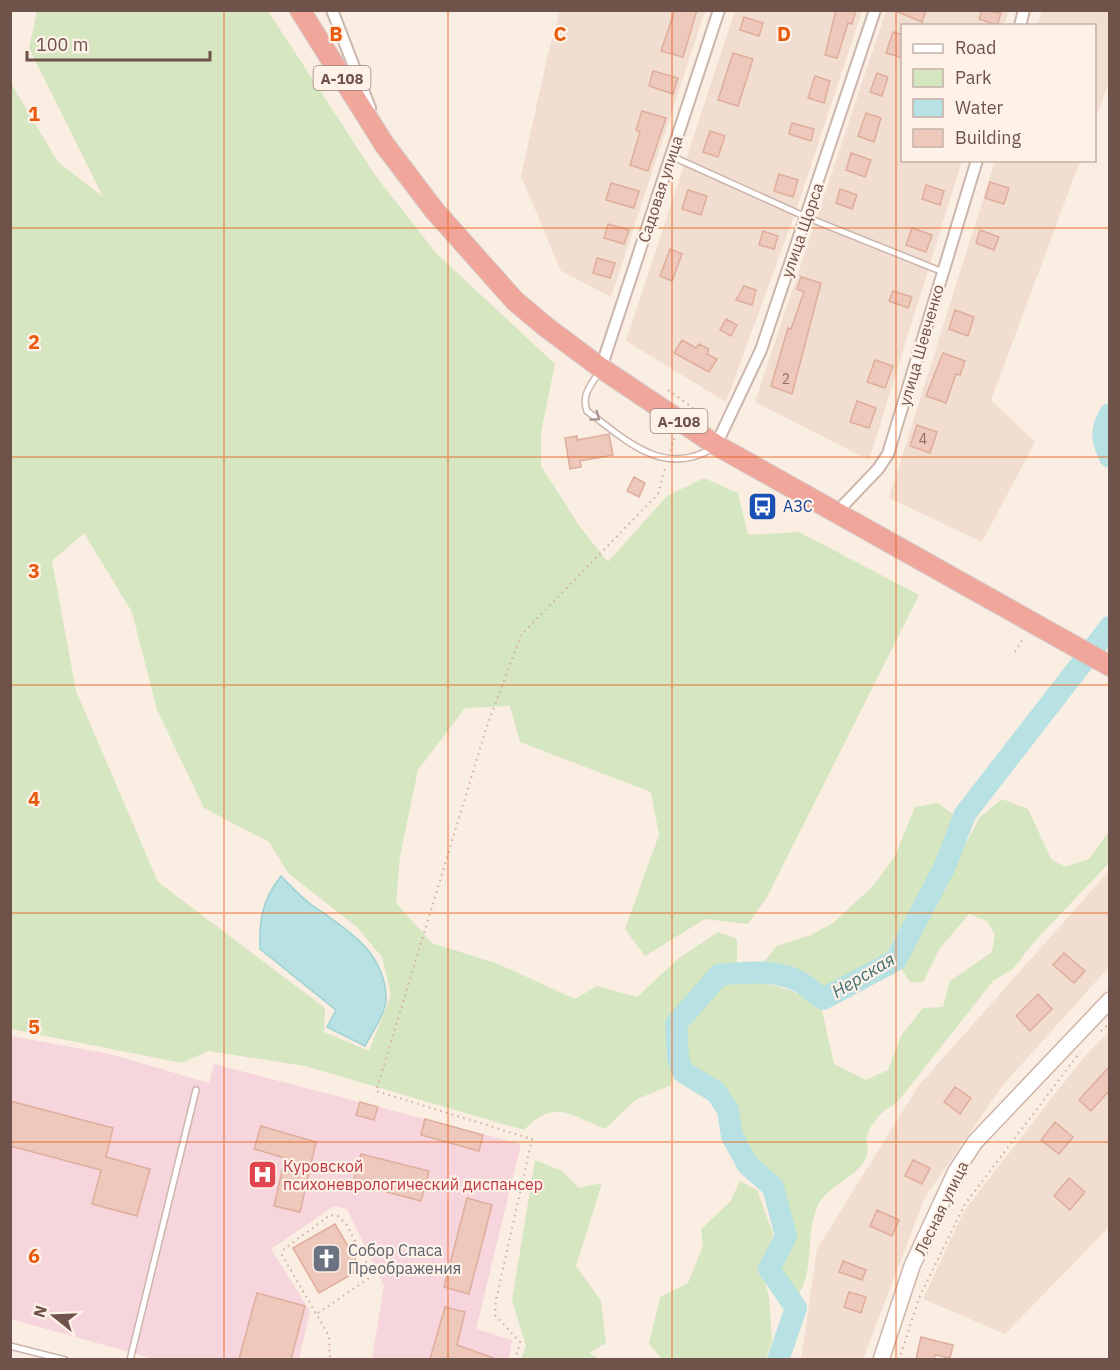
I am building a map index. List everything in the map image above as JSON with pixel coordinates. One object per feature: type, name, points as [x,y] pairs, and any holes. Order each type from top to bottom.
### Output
[{"type":"highway","name":"А-108","points":[[300,10],[384,144],[434,210],[515,301],[601,368],[716,446],[1110,666]]},
{"type":"main road","name":"Лесная улица","points":[[881,1359],[912,1266],[956,1171],[975,1142],[1110,1000]]},
{"type":"street","points":[[332,10],[384,144]]},
{"type":"street","name":"Садовая улица","points":[[601,368],[719,10]]},
{"type":"street","name":"улица Щорса","points":[[716,446],[761,350],[875,10]]},
{"type":"street","name":"улица Шевченко","points":[[835,514],[878,469],[888,454],[976,162]]},
{"type":"lane","points":[[671,156],[806,218],[942,272]]},
{"type":"lane","points":[[601,368],[586,393],[584,403],[587,411],[637,447],[668,459],[695,459],[716,446]]},
{"type":"lane","points":[[130,1359],[196,1090]]},
{"type":"lane","points":[[10,1346],[65,1359]]},
{"type":"path","points":[[668,390],[693,408]]},
{"type":"path","points":[[515,1359],[520,1342],[495,1315],[496,1300],[532,1139],[376,1091],[486,729],[521,635],[658,494],[676,432]]},
{"type":"path","points":[[1015,652],[1032,624]]},
{"type":"path","points":[[1093,1038],[1110,1023]]},
{"type":"path","points":[[899,1359],[919,1298],[965,1204],[1085,1046]]},
{"type":"path","points":[[318,1313],[368,1279],[370,1269],[346,1224],[338,1216],[330,1215],[284,1249],[282,1255],[318,1313],[329,1336],[330,1359]]},
{"type":"shaded area","points":[[560,11],[705,11],[611,297],[561,271],[521,176],[547,58]]},
{"type":"shaded area","points":[[735,11],[862,11],[797,208],[726,402],[626,341]]},
{"type":"shaded area","points":[[886,11],[1009,11],[1004,24],[901,24],[901,162],[962,162],[869,460],[755,402]]},
{"type":"shaded area","points":[[1042,11],[1109,11],[1109,81],[1096,118],[1096,24],[1037,24]]},
{"type":"shaded area","points":[[995,162],[1080,162],[991,400],[1035,442],[982,542],[889,498]]},
{"type":"shaded area","points":[[1109,871],[1109,967],[1003,1085],[925,1197],[863,1359],[801,1360],[817,1249],[919,1085]]},
{"type":"shaded area","points":[[1109,1032],[1109,1227],[1005,1334],[923,1299],[964,1211],[1084,1057]]},
{"type":"shaded area","name":"Куровской психоневрологический диспансер","points":[[10,1036],[110,1054],[209,1083],[214,1064],[521,1144],[476,1329],[512,1340],[509,1359],[372,1359],[384,1286],[347,1209],[334,1206],[271,1249],[310,1311],[299,1359],[154,1359],[11,1319]]},
{"type":"green space","points":[[37,11],[268,11],[375,175],[436,253],[555,364],[541,432],[541,466],[580,527],[608,562],[667,496],[704,478],[738,493],[748,535],[799,532],[919,595],[767,897],[748,924],[705,919],[645,956],[625,929],[659,835],[651,792],[520,742],[510,706],[465,708],[418,770],[400,856],[396,903],[432,943],[498,964],[575,999],[597,986],[637,997],[679,958],[718,932],[737,939],[737,962],[715,972],[667,1027],[672,1068],[671,1085],[635,1100],[605,1129],[563,1112],[554,1112],[535,1120],[524,1130],[305,1066],[208,1051],[182,1063],[11,1029],[12,85],[58,162],[103,197],[29,48]],"holes":[[[84,533],[132,612],[157,710],[204,808],[269,842],[289,874],[357,927],[382,957],[391,995],[369,1051],[324,1032],[325,1008],[158,882],[76,691],[52,561]]]},
{"type":"green space","points":[[1002,799],[1028,809],[1051,859],[1065,867],[1089,859],[1109,831],[1109,863],[1034,942],[1013,969],[993,981],[896,1104],[883,1112],[875,1121],[867,1136],[867,1155],[863,1163],[827,1193],[817,1207],[811,1229],[806,1275],[798,1295],[784,1280],[778,1266],[792,1236],[779,1185],[752,1161],[740,1135],[736,1110],[725,1094],[706,1076],[688,1066],[683,1026],[722,981],[773,986],[796,993],[821,1006],[834,1064],[866,1080],[888,1070],[901,1036],[923,1008],[943,1007],[950,981],[992,952],[995,935],[987,921],[969,914],[940,948],[923,982],[910,982],[900,967],[980,817]]},
{"type":"green space","points":[[938,803],[954,815],[941,857],[886,954],[835,987],[821,991],[807,975],[762,964],[777,946],[811,935],[833,923],[872,887],[894,858],[915,807]]},
{"type":"green space","points":[[535,1160],[562,1171],[579,1188],[602,1183],[576,1266],[601,1301],[606,1343],[589,1353],[599,1359],[521,1359],[526,1346],[512,1300]]},
{"type":"green space","points":[[740,1181],[757,1190],[773,1234],[761,1268],[769,1297],[772,1341],[766,1359],[662,1359],[649,1344],[660,1297],[688,1283],[703,1246],[701,1229],[730,1202]]},
{"type":"water","points":[[281,876],[304,898],[360,942],[378,965],[386,995],[385,1008],[365,1046],[327,1027],[336,1010],[260,949],[263,911],[270,893]]},
{"type":"building","points":[[675,10],[697,10],[683,57],[661,51]]},
{"type":"building","points":[[836,10],[856,10],[852,24],[848,23],[837,58],[825,55]]},
{"type":"building","points":[[893,10],[926,10],[922,22]]},
{"type":"building","points":[[982,10],[1001,13],[997,24],[979,19]]},
{"type":"building","points":[[744,17],[763,23],[759,36],[740,30]]},
{"type":"building","points":[[893,32],[901,34],[901,57],[886,53]]},
{"type":"building","points":[[733,53],[753,59],[738,106],[718,100]]},
{"type":"building","points":[[653,71],[678,78],[673,94],[649,86]]},
{"type":"building","points":[[877,73],[888,77],[882,96],[870,92]]},
{"type":"building","points":[[815,76],[830,81],[824,103],[808,98]]},
{"type":"building","points":[[642,111],[666,118],[648,171],[630,165],[640,132],[636,130]]},
{"type":"building","points":[[866,113],[881,118],[874,142],[858,136]]},
{"type":"building","points":[[792,123],[814,129],[811,141],[789,134]]},
{"type":"building","points":[[710,131],[725,136],[718,157],[703,152]]},
{"type":"building","points":[[851,153],[871,160],[865,177],[846,170]]},
{"type":"building","points":[[779,174],[798,180],[793,197],[774,191]]},
{"type":"building","points":[[990,182],[1009,188],[1004,204],[985,198]]},
{"type":"building","points":[[611,183],[639,191],[634,208],[606,200]]},
{"type":"building","points":[[926,185],[944,191],[940,205],[922,199]]},
{"type":"building","points":[[840,189],[857,195],[852,209],[836,203]]},
{"type":"building","points":[[688,190],[707,196],[701,215],[682,209]]},
{"type":"building","points":[[608,224],[629,230],[624,244],[604,238]]},
{"type":"building","points":[[912,228],[932,235],[926,252],[906,245]]},
{"type":"building","points":[[980,230],[999,237],[994,250],[976,243]]},
{"type":"building","points":[[763,231],[778,236],[774,249],[759,245]]},
{"type":"building","points":[[670,249],[682,254],[672,281],[660,276]]},
{"type":"building","points":[[597,258],[615,263],[610,278],[593,273]]},
{"type":"building","points":[[801,277],[821,283],[792,394],[771,386],[788,328],[791,329],[804,292],[797,289]]},
{"type":"building","points":[[744,286],[756,290],[752,305],[736,300]]},
{"type":"building","points":[[893,291],[912,297],[908,308],[889,301]]},
{"type":"building","points":[[955,310],[974,317],[968,336],[949,329]]},
{"type":"building","points":[[726,319],[737,325],[731,336],[720,330]]},
{"type":"building","points":[[682,340],[696,348],[699,344],[709,349],[707,354],[717,359],[709,372],[674,353]]},
{"type":"building","points":[[943,353],[965,361],[960,375],[956,374],[946,403],[926,396]]},
{"type":"building","points":[[875,360],[893,366],[885,388],[867,382]]},
{"type":"building","points":[[857,401],[876,408],[869,428],[850,422]]},
{"type":"building","points":[[917,425],[937,432],[930,453],[910,446]]},
{"type":"building","points":[[609,434],[613,455],[580,461],[581,467],[570,469],[565,438],[577,436],[577,440]]},
{"type":"building","points":[[634,477],[645,483],[639,497],[627,491]]},
{"type":"building","points":[[1064,953],[1085,971],[1074,983],[1053,965]]},
{"type":"building","points":[[1038,994],[1052,1009],[1030,1031],[1016,1016]]},
{"type":"building","points":[[1110,1066],[1110,1090],[1091,1111],[1079,1100]]},
{"type":"building","points":[[955,1087],[971,1098],[960,1114],[944,1102]]},
{"type":"building","points":[[10,1101],[113,1128],[106,1157],[150,1169],[137,1216],[92,1204],[101,1170],[10,1146]]},
{"type":"building","points":[[360,1102],[378,1107],[374,1120],[356,1115]]},
{"type":"building","points":[[425,1119],[483,1135],[479,1151],[421,1135]]},
{"type":"building","points":[[1055,1122],[1073,1137],[1059,1154],[1041,1140]]},
{"type":"building","points":[[261,1126],[316,1142],[300,1212],[274,1206],[285,1158],[254,1149]]},
{"type":"building","points":[[361,1154],[429,1171],[421,1201],[353,1183]]},
{"type":"building","points":[[913,1160],[930,1168],[922,1184],[905,1176]]},
{"type":"building","points":[[1069,1178],[1085,1192],[1070,1210],[1054,1196]]},
{"type":"building","points":[[467,1198],[492,1205],[469,1294],[444,1287]]},
{"type":"building","points":[[877,1210],[899,1220],[892,1236],[870,1226]]},
{"type":"building","name":"Собор Спаса Преображения","points":[[335,1224],[361,1269],[319,1293],[293,1248]]},
{"type":"building","points":[[843,1261],[866,1270],[862,1280],[839,1272]]},
{"type":"building","points":[[849,1292],[866,1297],[861,1313],[844,1307]]},
{"type":"building","points":[[257,1293],[305,1306],[291,1359],[239,1359]]},
{"type":"building","points":[[445,1307],[465,1312],[457,1345],[496,1359],[430,1359]]},
{"type":"building","points":[[921,1337],[953,1345],[950,1358],[935,1355],[934,1359],[916,1359]]},
{"type":"waterway","name":"Нерская","points":[[1110,414],[1103,436],[1110,457]]},
{"type":"waterway","name":"Нерская","points":[[778,1360],[796,1308],[769,1269],[786,1236],[773,1187],[748,1165],[732,1136],[728,1110],[716,1092],[683,1072],[678,1058],[676,1024],[719,975],[749,972],[781,975],[803,984],[823,999],[896,960],[945,866],[965,814],[1110,627]]},
{"type":"place","name":"АЗС","points":[[762,506]]},
{"type":"place","name":"Куровской психоневрологический диспансер","points":[[262,1175]]},
{"type":"place","name":"Собор Спаса Преображения","points":[[327,1259]]}]
